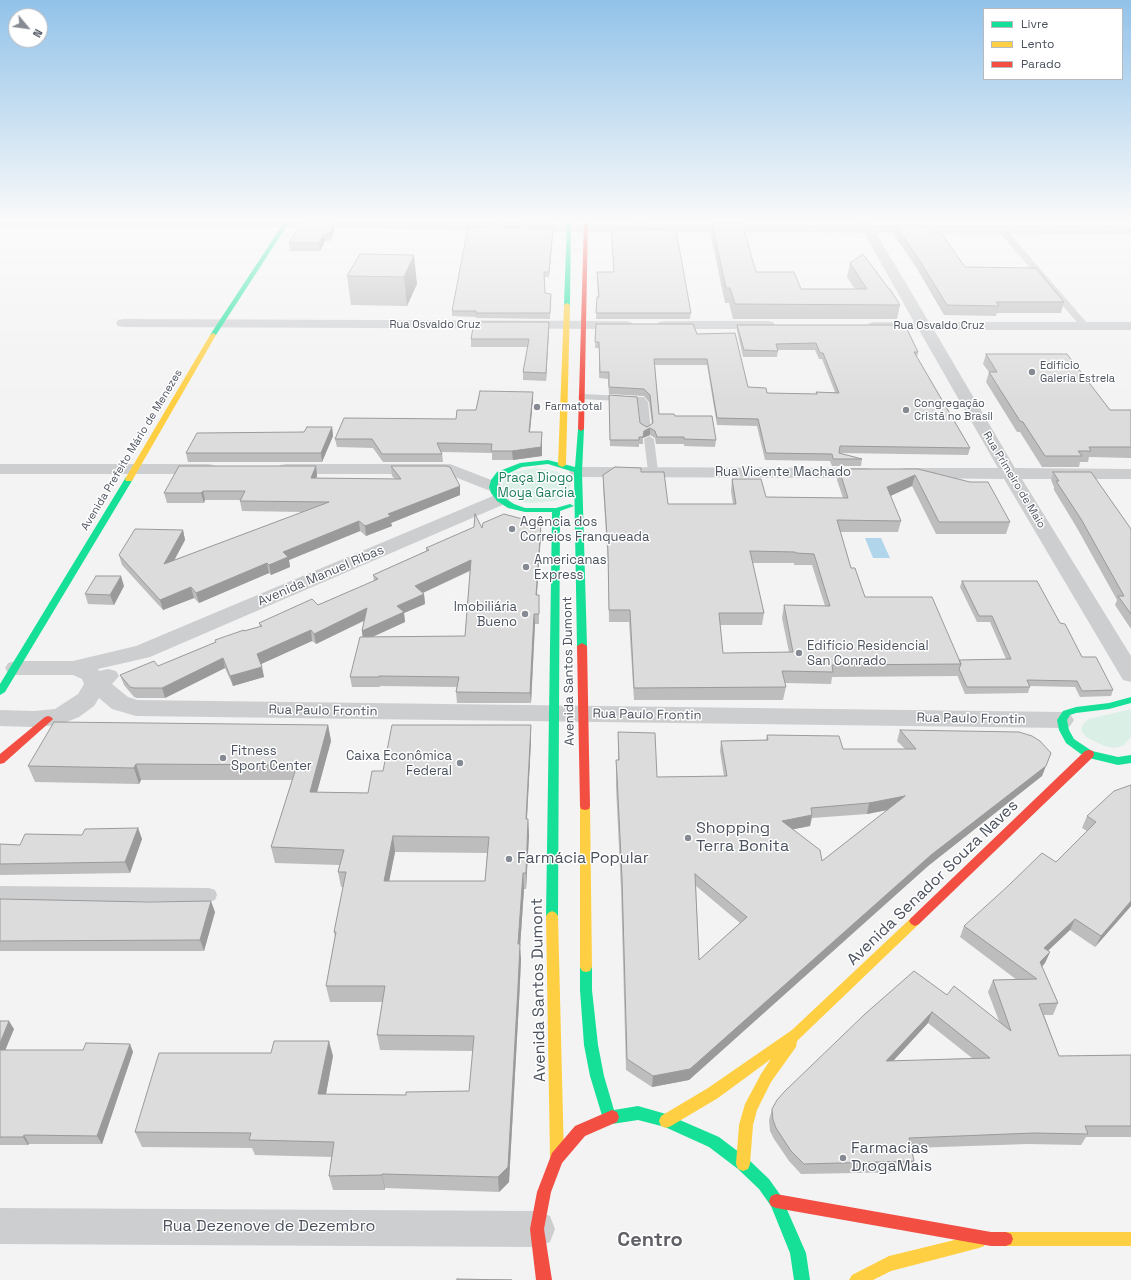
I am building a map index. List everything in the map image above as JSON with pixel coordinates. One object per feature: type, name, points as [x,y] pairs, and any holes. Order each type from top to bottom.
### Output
[{"type":"main road","name":"Avenida Prefeito Mário de Menezes","points":[[0,692],[16,668],[135,469],[220,324],[248,281]]},
{"type":"main road","points":[[562,465],[568,281]]},
{"type":"main road","name":"Avenida Santos Dumont","points":[[585,281],[583,325],[583,397],[578,472],[587,912],[586,990],[591,1045],[597,1076],[609,1117]]},
{"type":"main road","points":[[578,472],[562,465],[548,462],[520,465],[508,469],[500,474],[495,480],[497,493],[510,506],[524,510],[556,510],[579,502]]},
{"type":"main road","name":"Avenida Santos Dumont","points":[[556,510],[552,714],[552,920],[557,1158]]},
{"type":"main road","points":[[1131,700],[1109,706],[1076,710],[1066,713],[1062,720],[1064,730],[1070,741],[1089,754],[1118,761],[1131,759]]},
{"type":"main road","points":[[0,760],[48,719]]},
{"type":"main road","name":"Avenida Senador Souza Naves","points":[[797,1034],[1089,754]]},
{"type":"main road","points":[[666,1121],[713,1093],[797,1034]]},
{"type":"main road","points":[[743,1164],[746,1125],[750,1109],[766,1078],[797,1034]]},
{"type":"main road","points":[[544,1280],[538,1228],[544,1192],[557,1158],[580,1131],[609,1117],[638,1113],[666,1121],[714,1142],[743,1164],[764,1184],[776,1201],[798,1253],[802,1280]]},
{"type":"main road","points":[[776,1201],[991,1239],[1131,1239]]},
{"type":"main road","points":[[857,1280],[889,1264],[951,1247],[991,1239]]},
{"type":"street","name":"Rua Primeiro de Maio","points":[[897,281],[1010,474],[1131,674]]},
{"type":"street","name":"Rua Osvaldo Cruz","points":[[123,323],[781,326]]},
{"type":"street","name":"Rua Osvaldo Cruz","points":[[860,326],[1131,326]]},
{"type":"street","points":[[0,469],[222,469]]},
{"type":"street","points":[[269,469],[450,469],[497,493]]},
{"type":"street","name":"Rua Vicente Machado","points":[[578,472],[653,471],[1131,474]]},
{"type":"street","name":"Avenida Manuel Ribas","points":[[0,718],[48,719],[59,717],[79,706],[90,695],[96,684],[142,652],[497,493]]},
{"type":"street","name":"Avenida Manuel Ribas","points":[[16,668],[73,668],[142,652]]},
{"type":"street","name":"Rua Paulo Frontin","points":[[73,668],[84,670],[90,674],[96,684],[120,704],[136,708],[1062,720]]},
{"type":"street","name":"Rua Dezenove de Dezembro","points":[[0,1226],[538,1228]]},
{"type":"lane","points":[[1046,281],[1086,326]]},
{"type":"lane","points":[[583,397],[641,399],[643,402],[653,471]]},
{"type":"lane","points":[[0,893],[209,895]]},
{"type":"green space","name":"Praça Diogo Moya Garcia","points":[[535,468],[556,471],[564,475],[569,480],[571,486],[563,497],[554,501],[532,503],[521,502],[505,493],[502,488],[503,482],[507,476],[515,472]]},
{"type":"green space","points":[[1131,709],[1131,737],[1123,746],[1115,748],[1104,746],[1086,737],[1081,730],[1083,724],[1089,719]]},
{"type":"water","points":[[865,538],[881,538],[890,558],[873,558]]},
{"type":"building","points":[[458,281],[544,281],[545,293],[551,294],[550,313],[476,313],[476,311],[452,311]]},
{"type":"building","points":[[598,281],[685,281],[691,313],[596,313],[597,297],[599,297]]},
{"type":"building","points":[[724,281],[798,281],[801,289],[867,289],[862,281],[883,281],[900,305],[735,304],[730,288],[726,288]]},
{"type":"building","points":[[932,281],[1046,281],[1064,302],[996,302],[999,306],[947,305]]},
{"type":"building","points":[[474,322],[549,322],[546,373],[523,372],[529,339],[471,339]]},
{"type":"building","points":[[596,324],[693,324],[697,334],[735,333],[748,387],[766,388],[767,393],[817,394],[816,392],[839,393],[823,353],[820,353],[816,343],[776,344],[778,351],[744,350],[737,325],[905,325],[918,352],[914,352],[970,448],[840,446],[839,453],[862,459],[833,459],[832,454],[766,453],[758,419],[717,418],[707,359],[654,359],[659,414],[674,414],[675,416],[712,416],[716,440],[684,439],[684,437],[657,437],[655,431],[650,428],[644,431],[643,437],[639,437],[639,440],[610,440],[609,395],[637,397],[640,423],[647,427],[653,423],[650,395],[644,389],[609,387],[609,372],[600,372],[599,342],[595,342]]},
{"type":"building","points":[[986,354],[1067,354],[1110,410],[1131,410],[1131,447],[1089,447],[1091,451],[1078,451],[1082,456],[1045,456],[1023,422],[1020,421],[989,372],[997,372]]},
{"type":"building","points":[[480,391],[533,392],[529,432],[542,432],[541,447],[512,451],[491,451],[492,444],[437,443],[442,454],[382,454],[372,439],[335,439],[344,418],[456,419],[457,410],[476,410]]},
{"type":"building","points":[[307,427],[332,427],[321,453],[186,453],[197,433],[304,432]]},
{"type":"building","points":[[179,466],[316,466],[311,478],[401,479],[391,466],[446,466],[450,467],[460,486],[388,514],[391,516],[365,526],[359,521],[283,552],[288,557],[269,565],[267,563],[196,593],[191,587],[160,600],[119,555],[135,529],[183,530],[164,564],[329,502],[240,501],[245,491],[164,493]]},
{"type":"building","points":[[615,467],[641,468],[641,472],[664,472],[668,504],[736,504],[732,479],[761,479],[766,497],[848,498],[839,469],[918,469],[970,482],[988,482],[1010,522],[939,522],[915,475],[887,487],[901,521],[837,520],[851,568],[855,568],[865,597],[932,597],[961,664],[832,665],[833,672],[782,671],[786,687],[634,688],[630,610],[609,610],[608,552],[603,475]],"holes":[[[750,551],[814,554],[830,606],[784,605],[793,652],[723,653],[719,613],[764,613]]]},
{"type":"building","points":[[1053,472],[1091,472],[1131,529],[1131,614],[1118,596],[1124,596],[1081,519],[1056,481],[1059,481]]},
{"type":"building","points":[[475,514],[482,528],[483,523],[504,514],[541,524],[536,595],[539,595],[539,614],[534,614],[530,693],[456,692],[459,677],[350,677],[360,637],[465,636],[471,560],[415,586],[424,594],[397,606],[404,612],[362,631],[367,608],[314,634],[311,630],[257,654],[262,667],[230,676],[223,658],[162,688],[130,687],[120,675],[154,661],[158,666],[216,642],[215,640],[244,630],[262,626],[259,623],[312,599],[318,605],[378,579],[373,575],[429,550],[426,548],[474,527]]},
{"type":"building","points":[[96,576],[121,576],[110,595],[85,594]]},
{"type":"building","points":[[962,581],[1037,581],[1060,623],[1065,624],[1082,657],[1096,657],[1113,690],[1082,691],[1077,681],[1027,680],[1030,687],[967,687],[959,669],[961,664],[959,660],[1011,659],[992,616],[979,616]]},
{"type":"building","points":[[54,722],[328,725],[310,792],[368,793],[372,771],[383,771],[392,725],[531,725],[526,819],[528,819],[526,873],[523,873],[518,944],[520,944],[508,1167],[498,1177],[382,1174],[329,1176],[334,1142],[249,1140],[251,1133],[135,1132],[159,1053],[271,1053],[274,1041],[329,1041],[318,1094],[406,1095],[406,1092],[469,1091],[474,1036],[377,1035],[385,986],[326,986],[336,932],[334,932],[346,872],[338,872],[344,850],[271,847],[297,765],[136,764],[134,768],[28,766]],"holes":[[[393,836],[489,837],[485,881],[384,881]]]},
{"type":"building","points":[[900,730],[1019,732],[1032,736],[1040,741],[1051,753],[1046,766],[931,855],[690,1069],[653,1076],[627,1059],[622,878],[616,760],[619,760],[618,732],[655,733],[657,777],[727,776],[721,741],[768,740],[767,735],[839,736],[843,749],[916,749]],"holes":[[[905,796],[822,861],[820,850],[782,821],[812,815],[811,808],[869,803]],[[695,874],[747,917],[699,960]]]},
{"type":"building","points":[[1131,785],[1131,901],[1101,936],[1075,919],[1044,948],[1050,952],[1040,962],[1058,1003],[1039,1004],[1059,1056],[1131,1055],[1131,1126],[1085,1126],[1088,1134],[1034,1133],[909,1138],[914,1161],[804,1164],[791,1151],[776,1128],[773,1120],[772,1109],[777,1100],[865,1014],[914,971],[947,995],[954,986],[1011,1031],[993,980],[1037,979],[964,926],[1042,853],[1056,862],[1096,822],[1087,816],[1114,791]],"holes":[[[932,1012],[990,1058],[886,1061]]]},
{"type":"building","points":[[138,828],[125,862],[0,864],[0,844],[20,845],[25,834],[82,835],[85,829]]},
{"type":"building","points":[[0,899],[150,902],[211,901],[200,940],[0,941]]},
{"type":"building","points":[[0,1021],[9,1021],[0,1043]]},
{"type":"building","points":[[86,1043],[130,1044],[97,1136],[24,1135],[23,1137],[0,1137],[0,1050],[83,1050]]},
{"type":"building","points":[[457,1279],[512,1280],[457,1280]]},
{"type":"traffic: fast","points":[[213,335],[249,281]]},
{"type":"traffic: fast","points":[[567,305],[568,281]]},
{"type":"traffic: fast","points":[[581,429],[578,472],[582,646]]},
{"type":"traffic: fast","points":[[570,506],[556,510],[525,510],[511,506],[500,499],[495,493],[493,487],[495,480],[500,474],[520,465],[548,462],[576,470]]},
{"type":"traffic: fast","points":[[0,692],[129,479]]},
{"type":"traffic: fast","points":[[552,916],[556,510]]},
{"type":"traffic: fast","points":[[1131,700],[1109,706],[1076,710],[1066,713],[1062,720],[1064,730],[1070,741],[1089,754],[1118,761],[1131,759]]},
{"type":"traffic: fast","points":[[586,967],[586,990],[591,1045],[597,1076],[609,1117]]},
{"type":"traffic: fast","points":[[612,1117],[638,1113],[666,1121],[714,1142],[743,1164],[764,1184],[776,1201],[798,1253],[802,1280]]},
{"type":"traffic: slow","points":[[562,465],[567,305]]},
{"type":"traffic: slow","points":[[129,479],[213,335]]},
{"type":"traffic: slow","points":[[585,806],[586,967]]},
{"type":"traffic: slow","points":[[552,916],[557,1158]]},
{"type":"traffic: slow","points":[[666,1121],[713,1093],[797,1034],[915,921]]},
{"type":"traffic: slow","points":[[743,1164],[746,1125],[750,1109],[766,1078],[791,1043]]},
{"type":"traffic: slow","points":[[1006,1239],[1131,1239]]},
{"type":"traffic: slow","points":[[857,1280],[889,1264],[979,1241]]},
{"type":"traffic: jam","points":[[581,429],[585,281]]},
{"type":"traffic: jam","points":[[582,646],[585,806]]},
{"type":"traffic: jam","points":[[0,760],[48,719]]},
{"type":"traffic: jam","points":[[915,921],[1089,754]]},
{"type":"traffic: jam","points":[[544,1280],[537,1229],[544,1192],[557,1158],[580,1131],[612,1117]]},
{"type":"traffic: jam","points":[[776,1201],[991,1239],[1006,1239]]},
{"type":"place","name":"Edifício Galeria Estrela","points":[[1032,372]]},
{"type":"place","name":"Farmatotal","points":[[537,407]]},
{"type":"place","name":"Congregação Cristã no Brasil","points":[[906,410]]},
{"type":"place","name":"Agência dos Correios Franqueada","points":[[512,529]]},
{"type":"place","name":"Americanas Express","points":[[526,567]]},
{"type":"place","name":"Imobiliária Bueno","points":[[525,614]]},
{"type":"place","name":"Edifício Residencial San Conrado","points":[[799,653]]},
{"type":"place","name":"Fitness Sport Center","points":[[223,758]]},
{"type":"place","name":"Caixa Econômica Federal","points":[[460,763]]},
{"type":"place","name":"Shopping Terra Bonita","points":[[688,838]]},
{"type":"place","name":"Farmácia Popular","points":[[509,859]]},
{"type":"place","name":"Farmacias DrogaMais","points":[[843,1158]]},
{"type":"district","name":"Centro","points":[[650,1241]]}]
